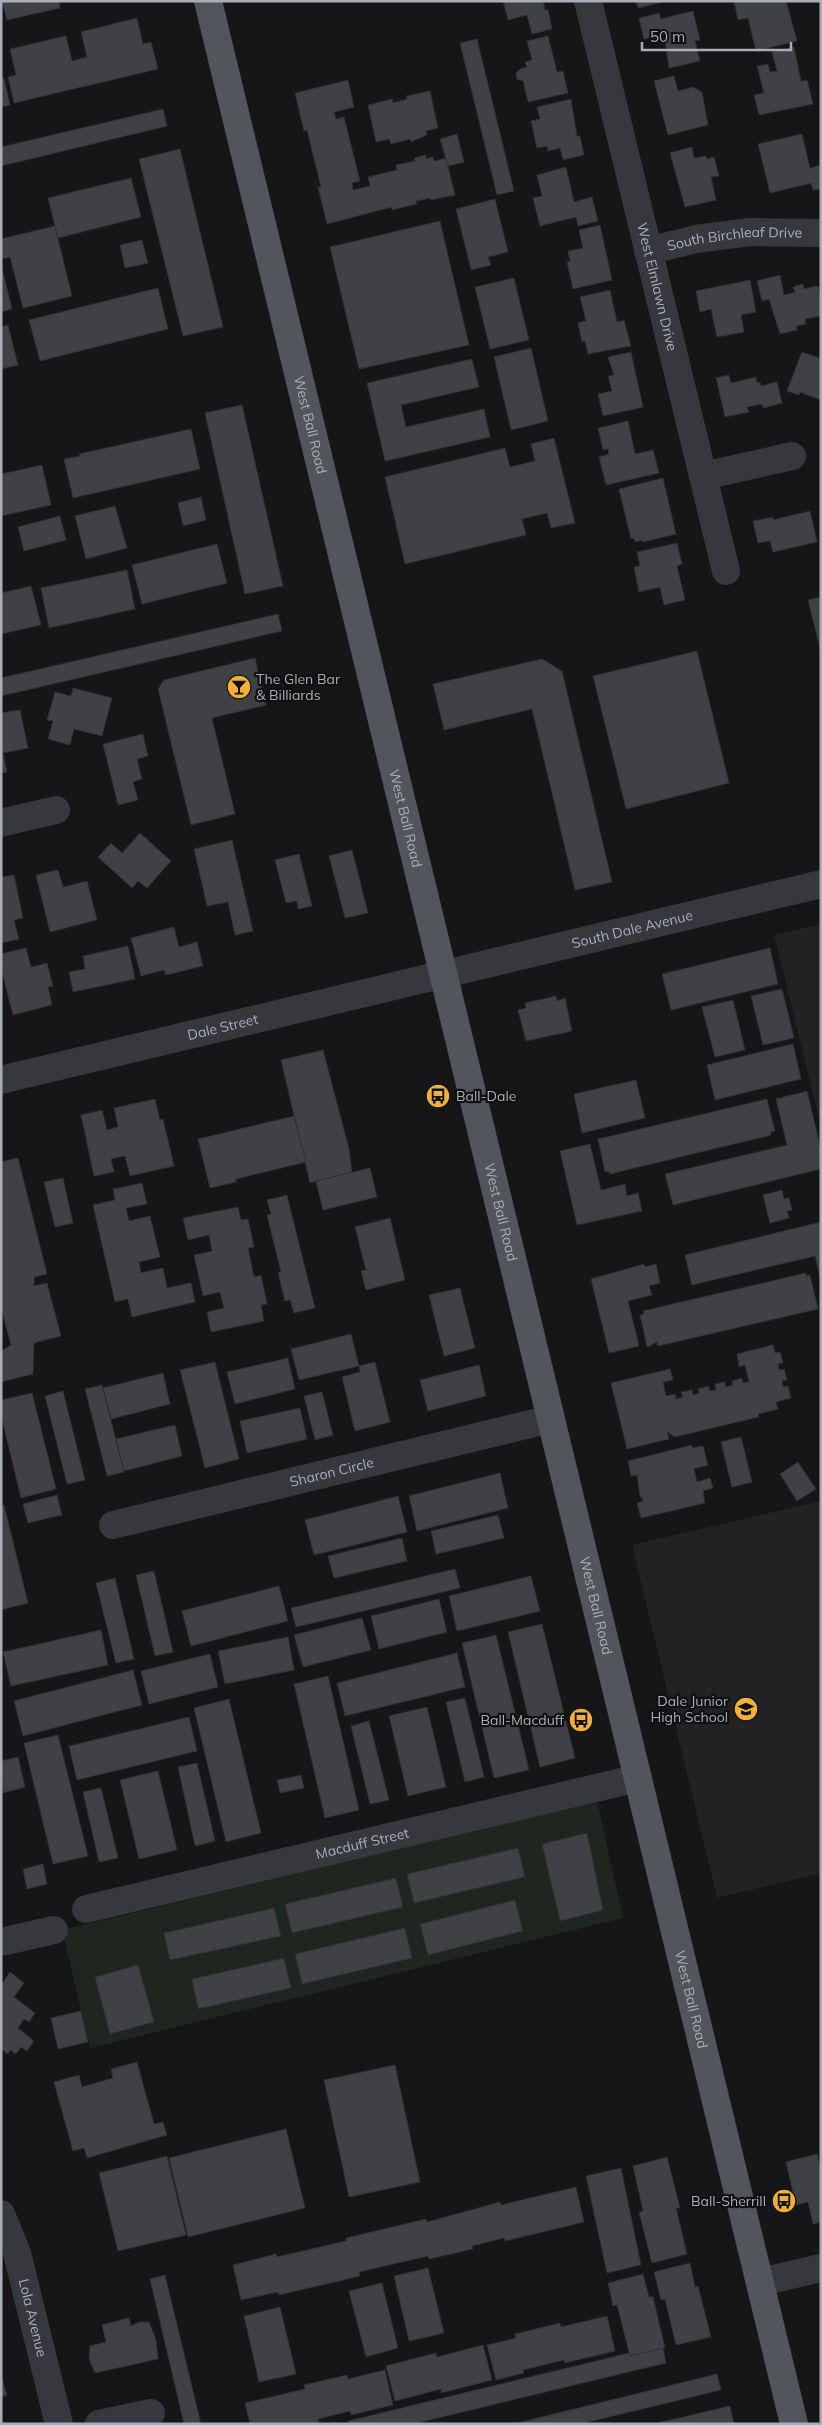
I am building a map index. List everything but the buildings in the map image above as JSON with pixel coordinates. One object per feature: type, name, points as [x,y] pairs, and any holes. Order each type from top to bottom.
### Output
[{"type":"main road","name":"West Ball Road","points":[[208,1],[794,2424]]},
{"type":"street","name":"West Elmlawn Drive","points":[[588,1],[726,571]]},
{"type":"street","name":"South Birchleaf Drive","points":[[648,251],[696,239],[750,232],[821,233]]},
{"type":"street","points":[[703,476],[792,456]]},
{"type":"street","points":[[1,823],[56,810]]},
{"type":"street","name":"South Dale Avenue","points":[[443,974],[821,884]]},
{"type":"street","name":"Dale Street","points":[[1,1080],[443,974]]},
{"type":"street","name":"Sharon Circle","points":[[113,1525],[551,1418]]},
{"type":"street","name":"Macduff Street","points":[[86,1909],[638,1778]]},
{"type":"street","points":[[1,1942],[54,1930]]},
{"type":"street","name":"Lola Avenue","points":[[1,2214],[17,2253],[59,2424]]},
{"type":"street","points":[[760,2282],[821,2268]]},
{"type":"street","points":[[99,2424],[150,2413]]},
{"type":"shaded area","points":[[821,924],[821,1126],[774,935]]},
{"type":"shaded area","name":"Dale Junior High School","points":[[821,1501],[821,1873],[717,1898],[632,1545]]},
{"type":"shaded area","points":[[597,1801],[623,1918],[90,2048],[62,1930]]},
{"type":"place","name":"The Glen Bar & Billiards","points":[[239,687]]},
{"type":"place","name":"Ball-Dale","points":[[438,1096]]},
{"type":"place","name":"Dale Junior High School","points":[[746,1709]]},
{"type":"place","name":"Ball-Macduff","points":[[581,1720]]},
{"type":"place","name":"Ball-Sherrill","points":[[784,2201]]}]
